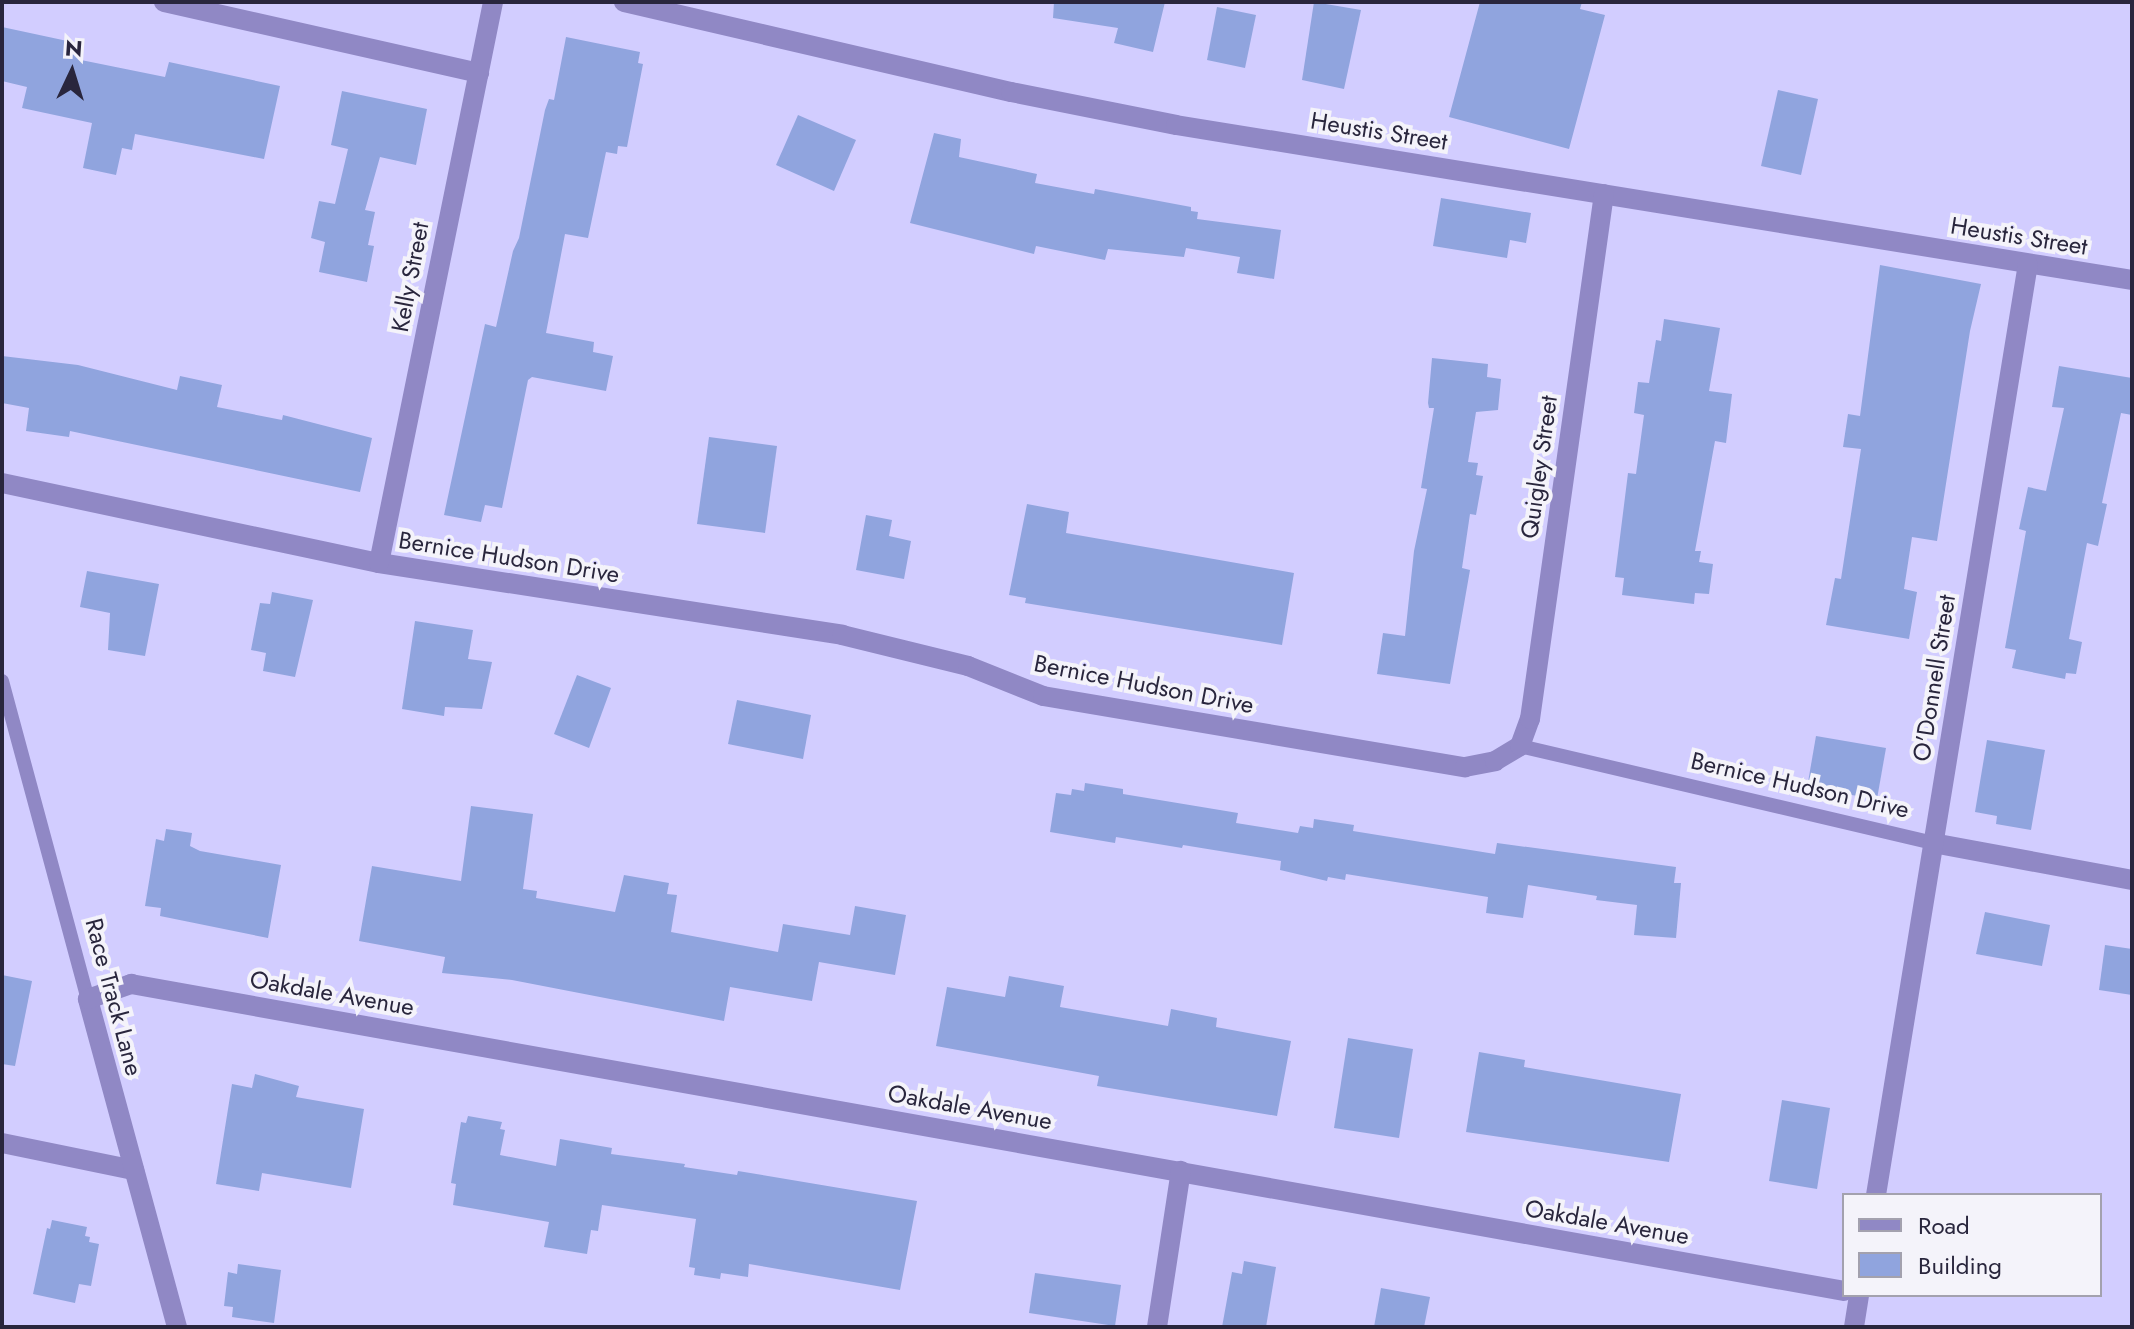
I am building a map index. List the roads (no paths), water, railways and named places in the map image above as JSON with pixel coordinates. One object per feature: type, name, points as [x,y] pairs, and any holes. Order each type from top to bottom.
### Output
[{"type":"street","points":[[164,2],[479,73]]},
{"type":"street","name":"Kelly Street","points":[[379,563],[493,2]]},
{"type":"street","name":"Heustis Street","points":[[624,2],[1011,92],[1161,122],[2132,280]]},
{"type":"street","name":"Quigley Street","points":[[1520,746],[1530,719],[1604,194]]},
{"type":"street","name":"O'Donnell Street","points":[[1876,1193],[2028,264]]},
{"type":"street","name":"Bernice Hudson Drive","points":[[2,483],[379,563],[842,635],[968,666],[1043,696],[1465,767],[1495,761],[1520,746]]},
{"type":"street","name":"Bernice Hudson Drive","points":[[1933,843],[2132,880]]},
{"type":"street","name":"Oakdale Avenue","points":[[88,999],[131,984],[1842,1291]]},
{"type":"street","name":"Race Track Lane","points":[[88,999],[177,1327]]},
{"type":"street","points":[[2,1143],[134,1170]]},
{"type":"street","points":[[1157,1327],[1181,1171]]},
{"type":"street","points":[[1854,1327],[1859,1297]]},
{"type":"lane","name":"Race Track Lane","points":[[2,681],[88,999]]},
{"type":"lane","name":"Bernice Hudson Drive","points":[[1520,746],[1933,843]]}]
